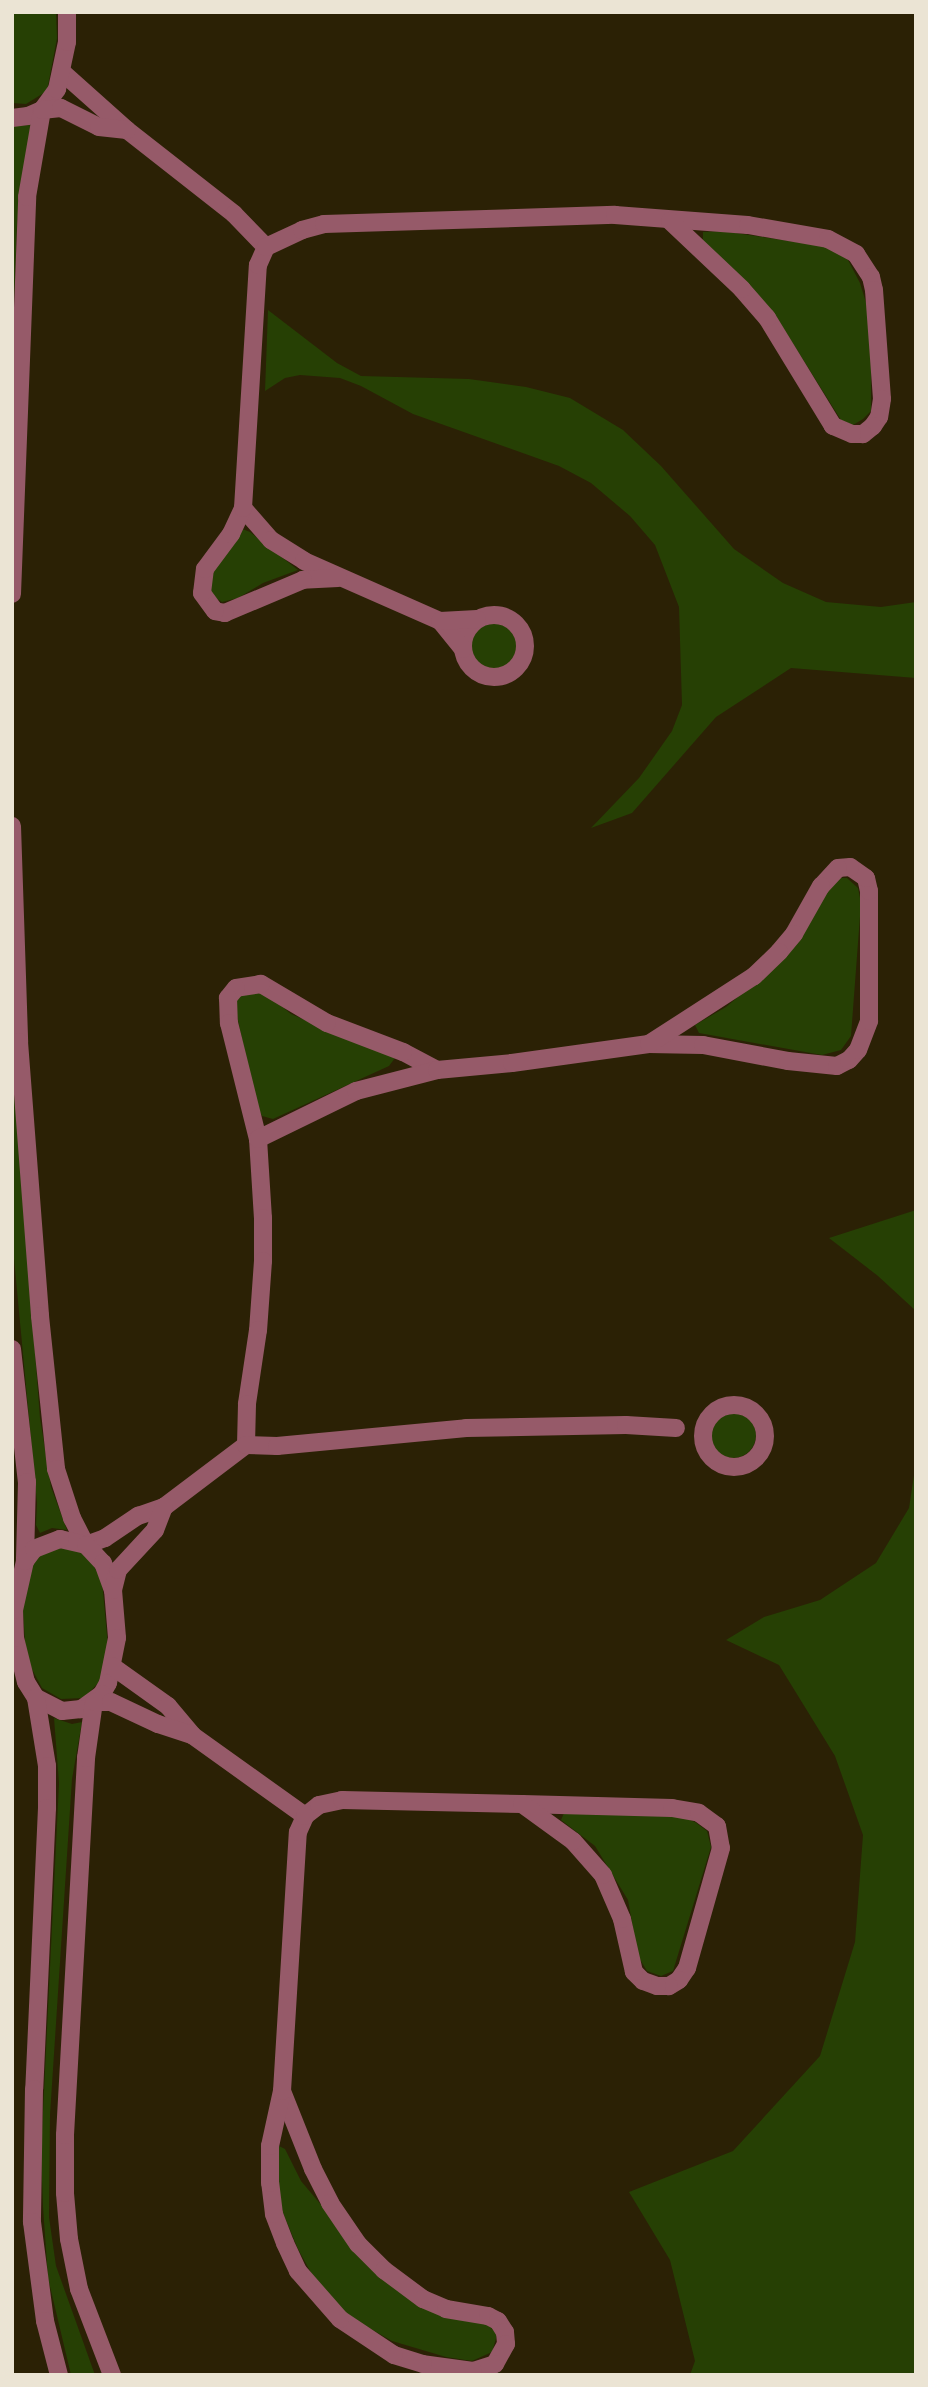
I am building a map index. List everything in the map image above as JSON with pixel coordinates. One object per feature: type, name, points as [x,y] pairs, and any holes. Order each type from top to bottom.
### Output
[{"type":"street","points":[[12,118],[28,117],[42,110],[51,101],[62,72],[67,42],[66,12]]},
{"type":"street","points":[[62,72],[127,130],[234,214],[266,247]]},
{"type":"street","points":[[42,110],[61,108],[99,127],[127,130]]},
{"type":"street","points":[[12,594],[27,197],[42,110]]},
{"type":"street","points":[[338,578],[303,580],[235,612],[215,611],[202,593],[201,579],[205,569],[231,534],[243,508],[258,265],[266,247],[285,235],[324,224],[615,215],[748,225],[828,239],[856,254],[871,277],[878,310],[882,399],[873,426],[863,434],[852,434],[833,426],[766,318],[742,289],[670,221]]},
{"type":"street","points":[[243,508],[271,540],[338,578],[374,590],[440,621],[463,649],[473,668],[492,677],[513,671],[520,663],[526,643],[517,623],[497,614],[477,619],[440,621]]},
{"type":"street","points":[[463,649],[465,632],[477,619]]},
{"type":"street","points":[[12,826],[19,1042],[49,1420],[56,1469],[72,1518],[86,1545],[103,1563],[113,1590],[117,1638],[108,1683],[94,1702],[81,1709],[62,1711],[36,1698]]},
{"type":"street","points":[[258,1139],[356,1091],[438,1070],[512,1063],[649,1044],[703,1045],[819,1066],[837,1066],[849,1060],[858,1050],[869,1020],[869,891],[866,878],[850,867],[838,868],[821,886],[794,934],[754,976],[649,1044]]},
{"type":"street","points":[[246,1445],[247,1404],[258,1330],[263,1261],[258,1139],[229,1023],[228,998],[236,988],[261,984],[274,989],[307,1014],[402,1052],[438,1070]]},
{"type":"street","points":[[12,1349],[27,1482],[25,1561],[14,1610],[15,1638],[19,1664],[36,1698],[47,1766],[34,2089],[32,2222],[45,2321],[60,2375]]},
{"type":"street","points":[[25,1561],[34,1549],[46,1542],[60,1539],[86,1545],[105,1538],[138,1516],[164,1507],[246,1445],[277,1446],[466,1428],[626,1425],[676,1428],[710,1416],[728,1406],[749,1409],[762,1425],[763,1446],[750,1462],[740,1466],[719,1463],[705,1448],[676,1428]]},
{"type":"street","points":[[705,1448],[703,1432],[710,1416]]},
{"type":"street","points":[[113,1590],[118,1570],[155,1530],[164,1507]]},
{"type":"street","points":[[113,1666],[168,1706],[192,1735],[305,1816]]},
{"type":"street","points":[[94,1702],[111,1702],[158,1724],[192,1735]]},
{"type":"street","points":[[94,1702],[86,1758],[65,2135],[65,2193],[69,2239],[79,2289],[112,2375]]},
{"type":"street","points":[[282,2091],[297,2136],[318,2180],[358,2244],[384,2270],[423,2299],[446,2309],[488,2316],[498,2322],[505,2332],[506,2344],[495,2364],[473,2371],[447,2370],[394,2355],[340,2319],[298,2271],[274,2214],[270,2183],[270,2146],[282,2091],[298,1832],[305,1816],[319,1805],[342,1800],[522,1804],[672,1808],[699,1813],[718,1826],[721,1849],[687,1968],[679,1980],[669,1986],[657,1986],[643,1981],[634,1972],[622,1919],[603,1875],[573,1841],[522,1804]]},
{"type":"green space","points":[[12,12],[56,12],[57,38],[47,91],[26,104],[12,103]]},
{"type":"green space","points":[[31,125],[17,224],[12,356],[12,126]]},
{"type":"green space","points":[[722,231],[829,247],[848,260],[860,283],[871,319],[871,411],[863,419],[853,425],[841,420],[775,315],[703,243],[703,232]]},
{"type":"green space","points":[[268,310],[337,363],[361,376],[469,379],[526,387],[570,398],[623,430],[661,466],[734,549],[783,583],[826,602],[881,607],[916,602],[916,678],[791,668],[716,717],[632,813],[591,828],[639,778],[672,731],[682,705],[679,607],[655,545],[630,516],[591,483],[559,466],[413,414],[361,386],[340,378],[300,375],[285,378],[265,391]]},
{"type":"green space","points":[[240,528],[250,532],[298,570],[263,583],[238,598],[222,602],[211,595],[211,571]]},
{"type":"green space","points":[[494,623],[510,630],[517,646],[510,662],[494,669],[478,662],[471,646],[478,630]]},
{"type":"green space","points":[[836,878],[847,878],[858,888],[861,903],[851,1036],[841,1050],[822,1055],[699,1033],[695,1025],[726,1007],[757,981]]},
{"type":"green space","points":[[252,989],[268,995],[291,1014],[395,1058],[389,1066],[273,1119],[262,1116],[256,1104],[236,1011],[237,999],[243,991]]},
{"type":"green space","points":[[12,1052],[40,1418],[51,1487],[67,1530],[52,1528],[40,1533],[36,1525],[37,1503],[12,1237]]},
{"type":"green space","points":[[916,1210],[916,1311],[878,1276],[829,1238]]},
{"type":"green space","points":[[733,1412],[749,1419],[756,1435],[749,1451],[733,1458],[717,1451],[710,1435],[717,1419]]},
{"type":"green space","points":[[916,1462],[916,2375],[690,2375],[695,2361],[670,2260],[629,2192],[733,2151],[820,2056],[855,1942],[863,1835],[835,1756],[779,1665],[726,1640],[764,1617],[820,1600],[876,1563],[909,1508]]},
{"type":"green space","points":[[50,1546],[78,1548],[91,1561],[102,1581],[109,1658],[99,1682],[84,1698],[61,1699],[42,1688],[26,1658],[22,1595],[35,1556]]},
{"type":"green space","points":[[54,1718],[72,1724],[82,1722],[72,1779],[50,2115],[49,2217],[56,2266],[95,2375],[71,2375],[48,2278],[43,2207],[41,2153],[59,1783]]},
{"type":"green space","points":[[564,1813],[673,1814],[695,1822],[707,1831],[711,1847],[673,1971],[661,1976],[647,1971],[638,1956],[628,1900],[595,1846],[561,1820]]},
{"type":"green space","points":[[277,2145],[285,2149],[301,2181],[333,2219],[426,2307],[465,2321],[488,2323],[497,2335],[492,2352],[472,2361],[446,2357],[392,2341],[348,2316],[314,2278],[283,2213],[276,2178]]}]
